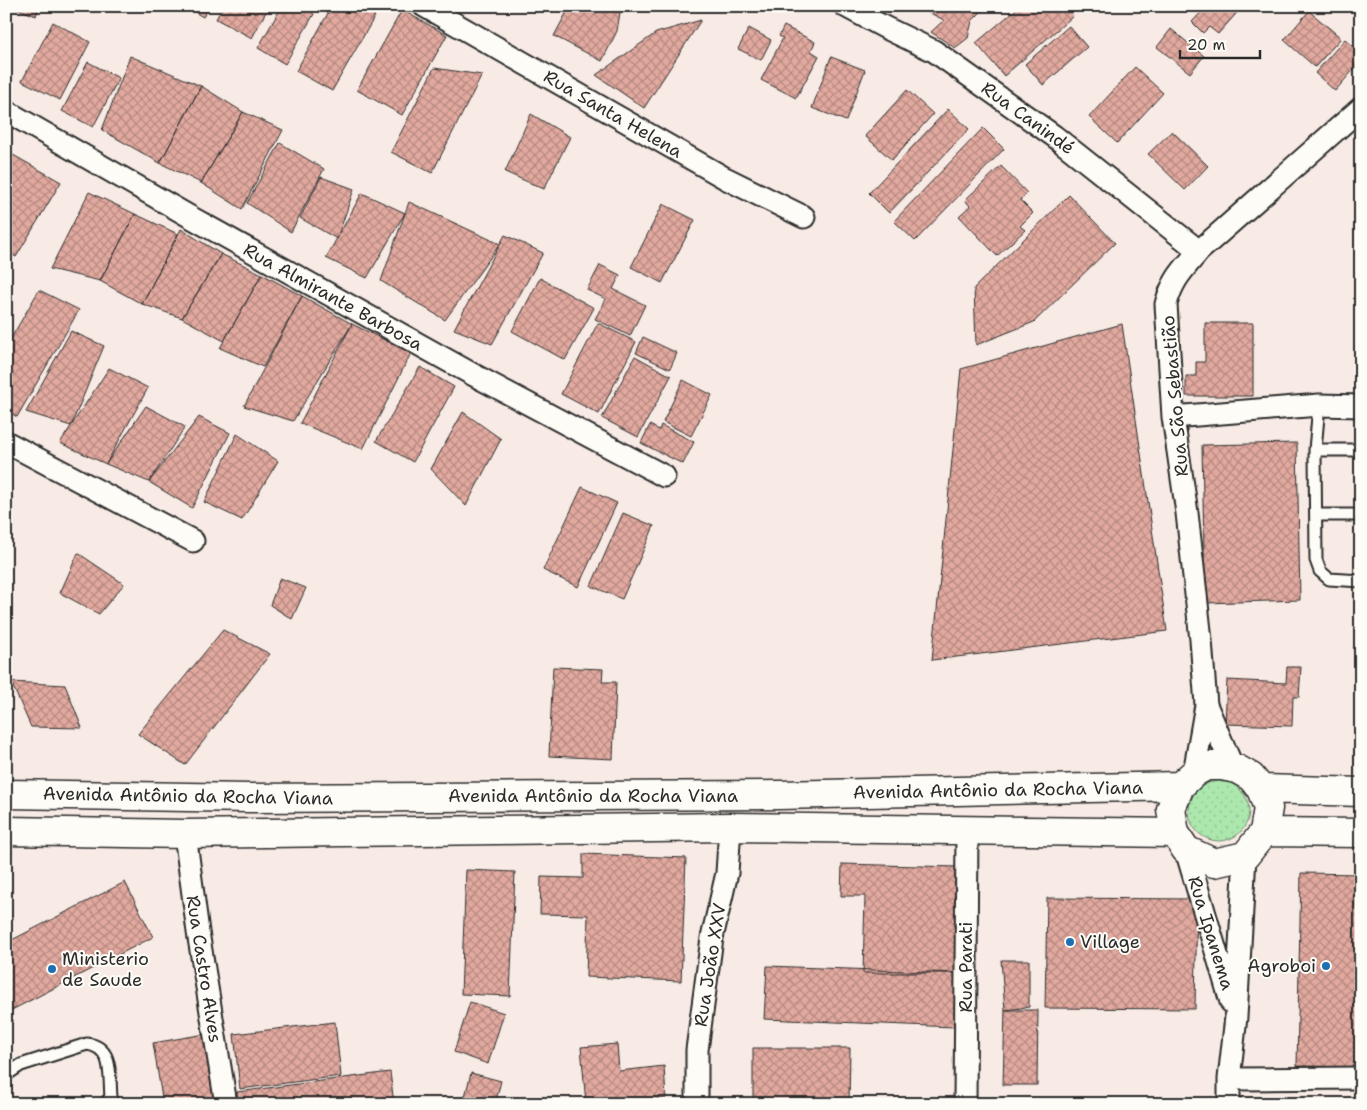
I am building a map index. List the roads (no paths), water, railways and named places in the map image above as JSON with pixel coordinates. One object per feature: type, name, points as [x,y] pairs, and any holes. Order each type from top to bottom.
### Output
[{"type":"main road","points":[[1206,766],[1233,768],[1251,777],[1261,789],[1268,808],[1264,832],[1245,856],[1214,863],[1180,841],[1171,809],[1187,779],[1206,766]]},
{"type":"main road","name":"Avenida Antônio da Rocha Viana","points":[[6,794],[289,798],[779,795],[1187,779]]},
{"type":"main road","points":[[1261,789],[1361,792]]},
{"type":"main road","name":"Avenida Antônio da Rocha Viana","points":[[6,831],[184,834],[730,827],[967,831],[1180,841]]},
{"type":"main road","points":[[1264,832],[1361,833]]},
{"type":"street","name":"Rua Santa Helena","points":[[424,6],[725,178],[804,217]]},
{"type":"street","name":"Rua Canindé","points":[[845,6],[934,51],[1054,136],[1198,251]]},
{"type":"street","name":"Rua São Sebastião","points":[[1187,779],[1206,705],[1187,513],[1173,416],[1166,304],[1170,288],[1198,251],[1361,108]]},
{"type":"street","name":"Rua Almirante Barbosa","points":[[6,111],[194,219],[463,369],[664,476]]},
{"type":"street","points":[[1173,416],[1319,405],[1361,406]]},
{"type":"street","points":[[6,442],[194,541]]},
{"type":"street","name":"Rua São Sebastião","points":[[1206,705],[1233,768]]},
{"type":"street","name":"Rua João XXV","points":[[697,1104],[697,1050],[712,938],[726,873],[730,827]]},
{"type":"street","name":"Rua Parati","points":[[964,1104],[967,831]]},
{"type":"street","name":"Rua Castro Alves","points":[[184,834],[226,1104]]},
{"type":"street","name":"Rua Ipanema","points":[[1180,841],[1236,1017]]},
{"type":"street","name":"Rua Ipanema","points":[[1229,1104],[1229,1079],[1236,1017],[1245,856]]},
{"type":"street","points":[[1229,1079],[1361,1078]]},
{"type":"lane","points":[[1319,405],[1315,450],[1316,560],[1320,571],[1329,579],[1361,581]]},
{"type":"lane","points":[[1315,450],[1361,450]]},
{"type":"lane","points":[[1316,515],[1361,515]]},
{"type":"lane","points":[[6,1075],[21,1064],[87,1044],[96,1045],[104,1051],[108,1058],[111,1097],[105,1104]]},
{"type":"place","name":"Village","points":[[1070,942]]},
{"type":"place","name":"Agroboi","points":[[1326,966]]},
{"type":"place","name":"Ministerio de Saude","points":[[52,969]]}]
